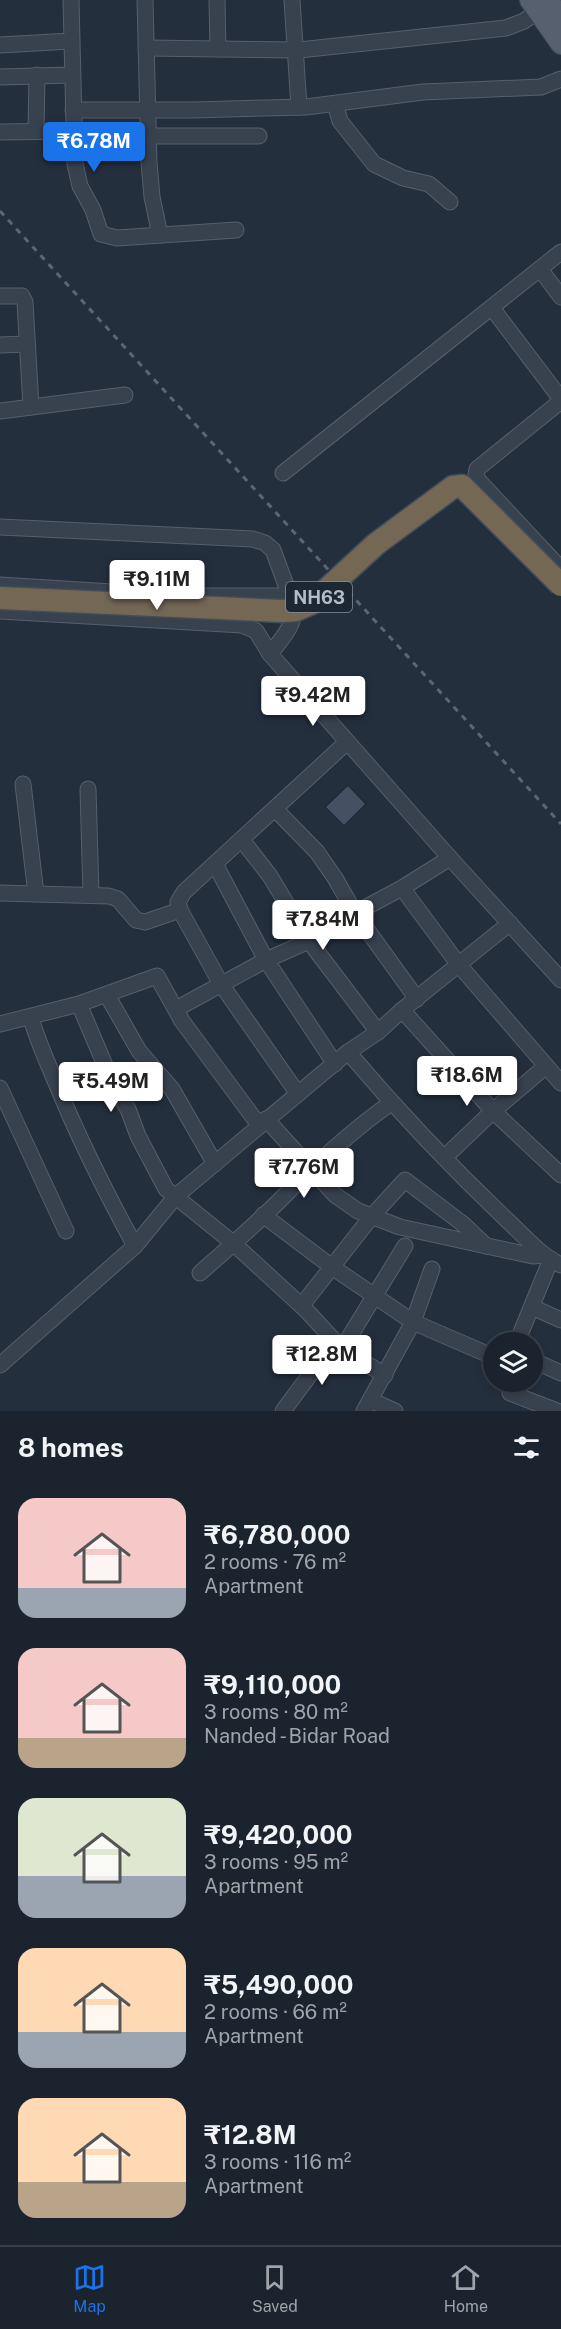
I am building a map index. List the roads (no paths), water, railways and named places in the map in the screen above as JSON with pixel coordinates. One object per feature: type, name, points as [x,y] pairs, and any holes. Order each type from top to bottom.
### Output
[{"type":"highway","name":"NH63","points":[[0,598],[260,611],[296,610],[312,603],[376,544],[453,487],[462,486],[561,585]]},
{"type":"main road","points":[[539,4],[561,18]]},
{"type":"main road","points":[[539,4],[561,44]]},
{"type":"street","points":[[71,0],[75,164],[80,186],[93,210],[101,234],[117,238],[236,230]]},
{"type":"street","points":[[145,0],[148,136],[152,197],[160,235]]},
{"type":"street","points":[[217,0],[218,49]]},
{"type":"street","points":[[292,0],[298,107]]},
{"type":"street","points":[[146,48],[294,50],[506,28],[524,21],[539,4]]},
{"type":"street","points":[[0,45],[71,41]]},
{"type":"street","points":[[36,131],[37,75]]},
{"type":"street","points":[[0,77],[72,75]]},
{"type":"street","points":[[73,110],[298,107],[423,92],[541,87],[561,79]]},
{"type":"street","points":[[335,104],[340,121],[374,164],[395,175],[429,184],[450,202]]},
{"type":"street","points":[[0,132],[259,136]]},
{"type":"street","points":[[283,473],[561,252]]},
{"type":"street","points":[[540,268],[561,297]]},
{"type":"street","points":[[0,296],[18,295],[24,298],[31,407]]},
{"type":"street","points":[[492,308],[561,400],[477,469],[476,475],[561,569]]},
{"type":"street","points":[[0,345],[26,344]]},
{"type":"street","points":[[0,411],[125,395]]},
{"type":"street","points":[[0,527],[253,539],[266,543],[273,550],[293,600],[294,621],[270,654]]},
{"type":"street","points":[[0,585],[196,597],[290,596]]},
{"type":"street","points":[[0,611],[242,625],[256,631],[270,654],[561,980]]},
{"type":"street","points":[[298,1094],[222,984],[180,910],[178,902],[184,892],[347,742]]},
{"type":"street","points":[[23,784],[36,894]]},
{"type":"street","points":[[88,789],[91,896]]},
{"type":"street","points":[[275,809],[317,852],[355,913],[417,999]]},
{"type":"street","points":[[243,840],[270,876],[309,941],[378,1032]]},
{"type":"street","points":[[176,1009],[266,960],[309,941],[450,858]]},
{"type":"street","points":[[215,864],[266,960],[335,1064]]},
{"type":"street","points":[[402,888],[459,964],[561,1083]]},
{"type":"street","points":[[0,893],[118,899],[135,920],[145,922],[180,910]]},
{"type":"street","points":[[0,1365],[135,1246],[176,1196],[262,1122],[348,1052],[378,1032],[510,923]]},
{"type":"street","points":[[0,1024],[80,1004],[157,976],[182,1021],[262,1122],[312,1167],[335,1195],[358,1211],[400,1227],[552,1260]]},
{"type":"street","points":[[107,995],[139,1051],[172,1089],[214,1164]]},
{"type":"street","points":[[80,1004],[116,1092],[128,1109],[138,1136],[166,1189],[233,1243],[302,1305],[338,1345],[385,1375]]},
{"type":"street","points":[[402,1010],[493,1111],[561,1175]]},
{"type":"street","points":[[31,1018],[69,1115],[106,1193],[135,1246]]},
{"type":"street","points":[[348,1052],[391,1103],[471,1186],[552,1260]]},
{"type":"street","points":[[444,1157],[545,1067]]},
{"type":"street","points":[[0,1088],[66,1231]]},
{"type":"street","points":[[200,1273],[264,1215],[312,1167],[368,1119],[391,1103]]},
{"type":"street","points":[[302,1305],[372,1216],[405,1180],[463,1224],[486,1246]]},
{"type":"street","points":[[264,1215],[332,1267],[413,1322],[483,1352]]},
{"type":"street","points":[[283,1411],[338,1345],[374,1296],[405,1246]]},
{"type":"street","points":[[521,1332],[552,1260]]},
{"type":"street","points":[[395,1411],[367,1406],[413,1322],[432,1269]]},
{"type":"street","points":[[532,1306],[561,1320]]},
{"type":"street","points":[[543,1365],[561,1373]]},
{"type":"street","points":[[510,1393],[557,1411]]},
{"type":"railway","points":[[0,211],[561,824]]}]
